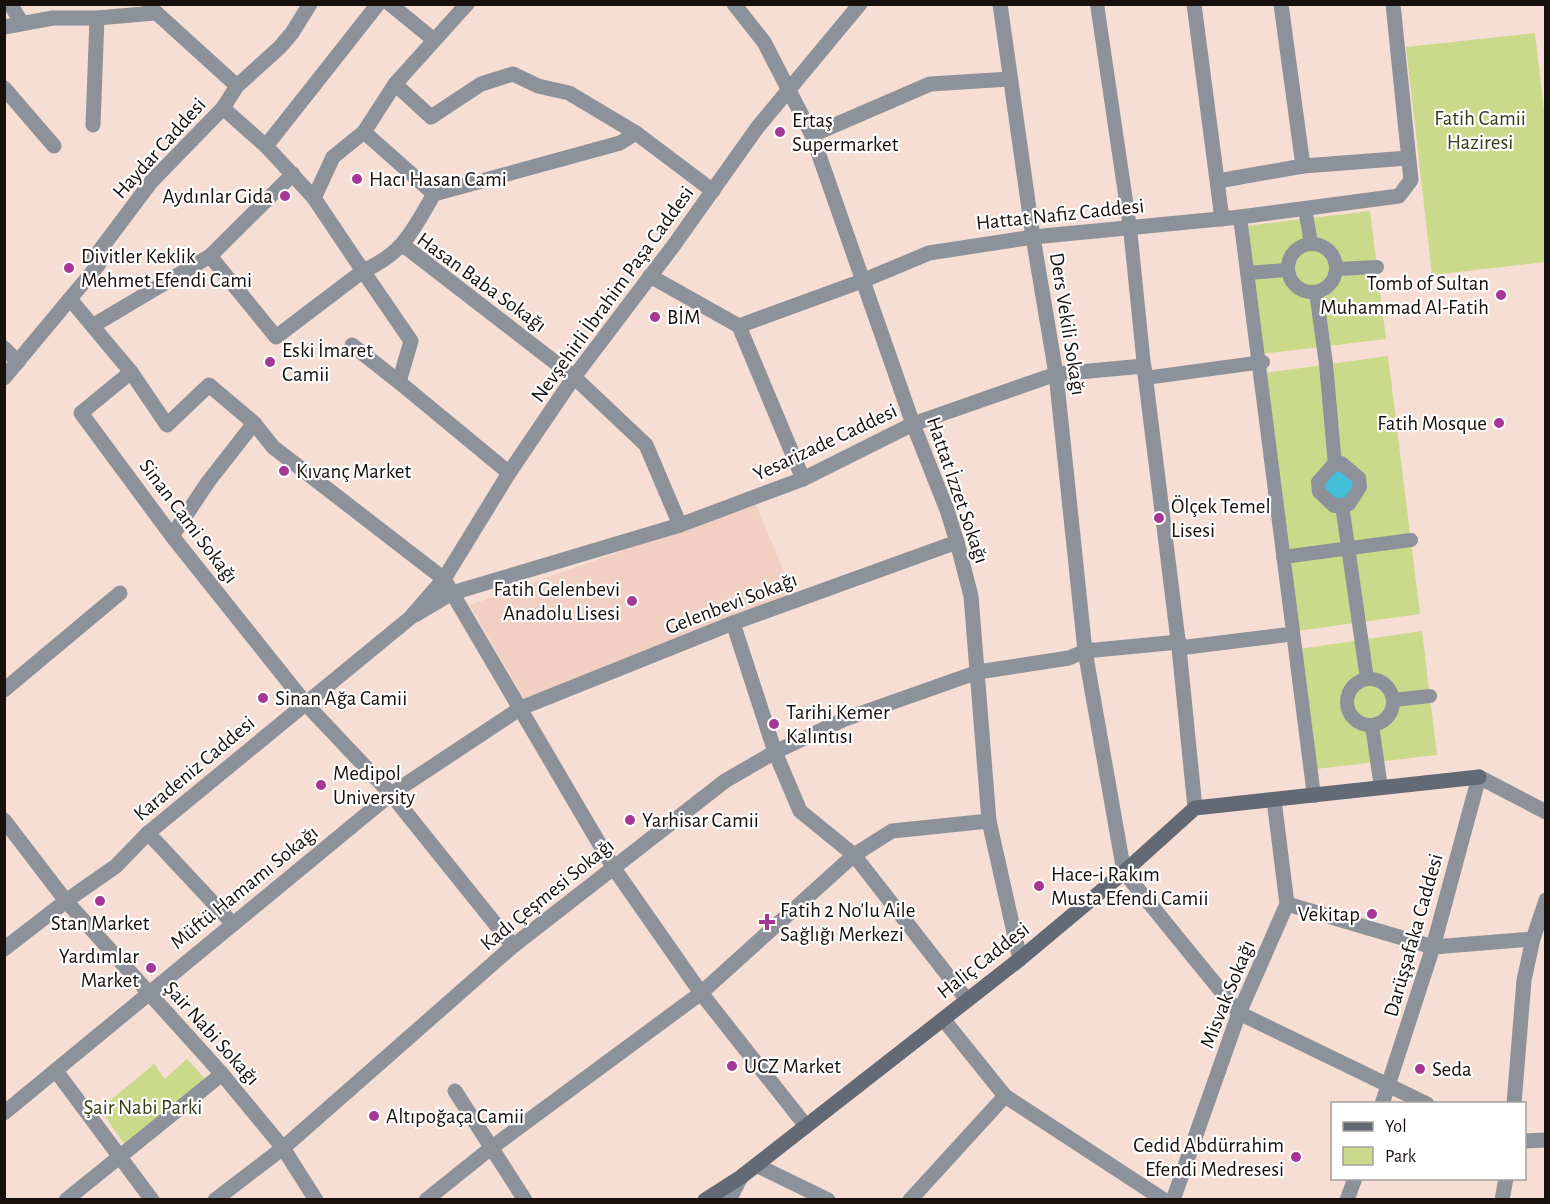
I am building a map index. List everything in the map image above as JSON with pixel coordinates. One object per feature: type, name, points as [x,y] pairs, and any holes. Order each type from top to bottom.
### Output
[{"type":"main road","points":[[1195,808],[1479,777]]},
{"type":"main road","name":"Haliç Caddesi","points":[[705,1200],[741,1177],[1020,959],[1124,872],[1195,808]]},
{"type":"street","points":[[10,4],[22,22]]},
{"type":"street","name":"Haydar Caddesi","points":[[4,378],[99,264],[94,258],[151,182],[223,108],[237,86],[292,33],[310,4]]},
{"type":"street","points":[[266,146],[378,4]]},
{"type":"street","points":[[390,4],[434,40]]},
{"type":"street","points":[[314,198],[333,157],[364,132],[395,84],[467,4]]},
{"type":"street","name":"Hattat İzzet Sokağı","points":[[734,4],[764,42],[812,135],[862,281],[957,542],[971,596],[989,820],[1020,959]]},
{"type":"street","name":"Nevşehirli İbrahim Paşa Caddesi","points":[[410,618],[444,579],[509,473],[574,377],[713,191],[757,128],[860,4]]},
{"type":"street","name":"Ders Vekili Sokağı","points":[[1000,4],[1033,237],[1056,374],[1085,651],[1124,872]]},
{"type":"street","points":[[1097,4],[1130,228],[1145,372],[1179,645],[1195,808]]},
{"type":"street","points":[[1194,4],[1222,219]]},
{"type":"street","points":[[1281,4],[1303,166]]},
{"type":"street","points":[[1218,181],[1303,166],[1408,158],[1393,4]]},
{"type":"street","points":[[4,27],[53,18],[97,18],[152,9],[237,86]]},
{"type":"street","points":[[93,125],[97,18]]},
{"type":"street","points":[[395,84],[431,117],[481,84],[513,74],[538,86],[569,93],[636,133],[713,191]]},
{"type":"street","points":[[812,135],[930,84],[1010,79]]},
{"type":"street","points":[[4,88],[54,146]]},
{"type":"street","points":[[223,108],[266,146],[314,198],[411,341],[399,382]]},
{"type":"street","points":[[364,132],[434,194]]},
{"type":"street","points":[[403,245],[434,194],[621,143],[636,133]]},
{"type":"street","name":"Hattat Nafiz Caddesi","points":[[740,326],[862,281],[929,253],[1033,237],[1240,217],[1399,196],[1412,180],[1408,158]]},
{"type":"street","points":[[94,325],[210,256],[293,174]]},
{"type":"street","points":[[1305,209],[1311,243]]},
{"type":"street","points":[[1240,217],[1261,363],[1314,796]]},
{"type":"street","points":[[1311,243],[1327,248],[1336,261],[1337,270],[1330,284],[1316,292],[1300,290],[1294,285],[1287,270],[1291,255],[1297,248],[1311,243]]},
{"type":"street","name":"Hasan Baba Sokağı","points":[[210,256],[276,337],[363,271],[382,262],[403,245],[574,377],[646,445],[680,525]]},
{"type":"street","points":[[1337,270],[1377,267]]},
{"type":"street","points":[[1247,273],[1287,270]]},
{"type":"street","points":[[650,276],[740,326],[803,479]]},
{"type":"street","points":[[1316,292],[1326,364],[1335,465]]},
{"type":"street","points":[[70,299],[131,372],[167,425],[208,385],[254,423],[273,447],[444,579],[613,867],[701,993],[806,1126]]},
{"type":"street","points":[[352,345],[509,473]]},
{"type":"street","points":[[4,348],[18,362]]},
{"type":"street","points":[[1145,372],[1261,363]]},
{"type":"street","name":"Sinan Cami Sokağı","points":[[131,372],[81,413],[172,536],[306,704],[391,794],[513,946]]},
{"type":"street","name":"Yesarizade Caddesi","points":[[410,618],[452,592],[680,525],[803,479],[913,424],[1056,374],[1145,372]]},
{"type":"street","points":[[172,536],[208,482],[254,423]]},
{"type":"street","points":[[1341,464],[1359,478],[1360,487],[1349,504],[1334,506],[1319,492],[1318,482],[1335,465],[1341,464]]},
{"type":"street","points":[[1342,505],[1367,680]]},
{"type":"street","points":[[1283,557],[1411,540]]},
{"type":"street","name":"Gelenbevi Sokağı","points":[[521,708],[733,623],[957,542]]},
{"type":"street","points":[[5,689],[120,593]]},
{"type":"street","name":"Karadeniz Caddesi","points":[[4,949],[116,866],[148,833],[410,618]]},
{"type":"street","points":[[733,623],[775,752],[800,811],[854,855],[967,1000]]},
{"type":"street","name":"Kadı Çeşmesi Sokağı","points":[[215,1200],[283,1148],[513,946],[725,781],[775,752],[845,719],[978,672],[1069,657],[1085,651],[1284,635]]},
{"type":"street","points":[[1367,680],[1374,680],[1387,687],[1393,700],[1390,714],[1385,720],[1372,725],[1357,721],[1348,708],[1349,693],[1353,686],[1367,680]]},
{"type":"street","points":[[1393,700],[1430,696]]},
{"type":"street","name":"Müftü Hamamı Sokağı","points":[[4,1113],[391,794],[521,708]]},
{"type":"street","points":[[1372,725],[1381,788]]},
{"type":"street","points":[[1479,777],[1545,812]]},
{"type":"street","name":"Darüşşafaka Caddesi","points":[[1383,1102],[1433,947],[1479,777]]},
{"type":"street","points":[[1274,800],[1287,904],[1433,947],[1533,939]]},
{"type":"street","name":"Şair Nabi Sokağı","points":[[4,820],[66,901],[222,1074],[283,1148],[316,1200]]},
{"type":"street","points":[[426,1200],[491,1148],[701,993],[854,855],[892,831],[989,820]]},
{"type":"street","points":[[148,833],[233,924]]},
{"type":"street","points":[[1124,872],[1239,1014],[1423,1102]]},
{"type":"street","points":[[1514,1102],[1524,980],[1545,900]]},
{"type":"street","name":"Misvak Sokağı","points":[[1173,1200],[1239,1014],[1287,904]]},
{"type":"street","points":[[943,1019],[1005,1096],[1164,1200]]},
{"type":"street","points":[[56,1071],[152,1200]]},
{"type":"street","points":[[66,1200],[222,1074]]},
{"type":"street","points":[[455,1091],[525,1200]]},
{"type":"street","points":[[910,1200],[1005,1096]]},
{"type":"street","points":[[1526,1141],[1545,1140]]},
{"type":"street","points":[[756,1165],[828,1200]]},
{"type":"street","points":[[729,1200],[741,1177]]},
{"type":"street","points":[[1347,1200],[1355,1180]]},
{"type":"street","points":[[1502,1200],[1506,1180]]},
{"type":"shaded area","name":"Fatih Gelenbevi Anadolu Lisesi","points":[[756,505],[795,598],[524,699],[470,605],[700,523]]},
{"type":"green space","name":"Fatih Camii Haziresi","points":[[1535,33],[1546,129],[1545,262],[1432,275],[1406,47]]},
{"type":"green space","points":[[1370,211],[1386,339],[1262,354],[1246,226]]},
{"type":"green space","points":[[1388,356],[1420,614],[1297,631],[1265,373]]},
{"type":"green space","points":[[1422,631],[1437,755],[1316,769],[1299,649]]},
{"type":"green space","name":"Şair Nabi Parki","points":[[187,1059],[211,1085],[129,1151],[100,1109],[154,1064],[165,1079]]},
{"type":"water","points":[[1349,470],[1357,493],[1338,502],[1325,491],[1325,480],[1332,471]]},
{"type":"place","name":"Ertaş Supermarket","points":[[780,132]]},
{"type":"place","name":"Hacı Hasan Cami","points":[[357,179]]},
{"type":"place","name":"Aydınlar Gida","points":[[285,196]]},
{"type":"place","name":"Divitler Keklik Mehmet Efendi Cami","points":[[69,268]]},
{"type":"place","name":"Tomb of Sultan Muhammad Al-Fatih","points":[[1501,295]]},
{"type":"place","name":"BİM","points":[[655,317]]},
{"type":"place","name":"Eski İmaret Camii","points":[[270,362]]},
{"type":"place","name":"Fatih Mosque","points":[[1499,423]]},
{"type":"place","name":"Kıvanç Market","points":[[284,471]]},
{"type":"place","name":"Ölçek Temel Lisesi","points":[[1159,518]]},
{"type":"place","name":"Fatih Gelenbevi Anadolu Lisesi","points":[[632,601]]},
{"type":"place","name":"Sinan Ağa Camii","points":[[263,698]]},
{"type":"place","name":"Tarihi Kemer Kalıntısı","points":[[774,724]]},
{"type":"place","name":"Medipol University","points":[[321,785]]},
{"type":"place","name":"Yarhisar Camii","points":[[630,820]]},
{"type":"place","name":"Hace-i Rakım Musta Efendi Camii","points":[[1039,886]]},
{"type":"place","name":"Stan Market","points":[[100,901]]},
{"type":"place","name":"Vekitap","points":[[1372,914]]},
{"type":"place","name":"Fatih 2 No'lu Aile Sağlığı Merkezi","points":[[767,922]]},
{"type":"place","name":"Yardımlar Market","points":[[151,968]]},
{"type":"place","name":"UCZ Market","points":[[732,1066]]},
{"type":"place","name":"Seda","points":[[1420,1069]]},
{"type":"place","name":"Altıpoğaça Camii","points":[[374,1116]]},
{"type":"place","name":"Cedid Abdürrahim Efendi Medresesi","points":[[1296,1157]]}]
